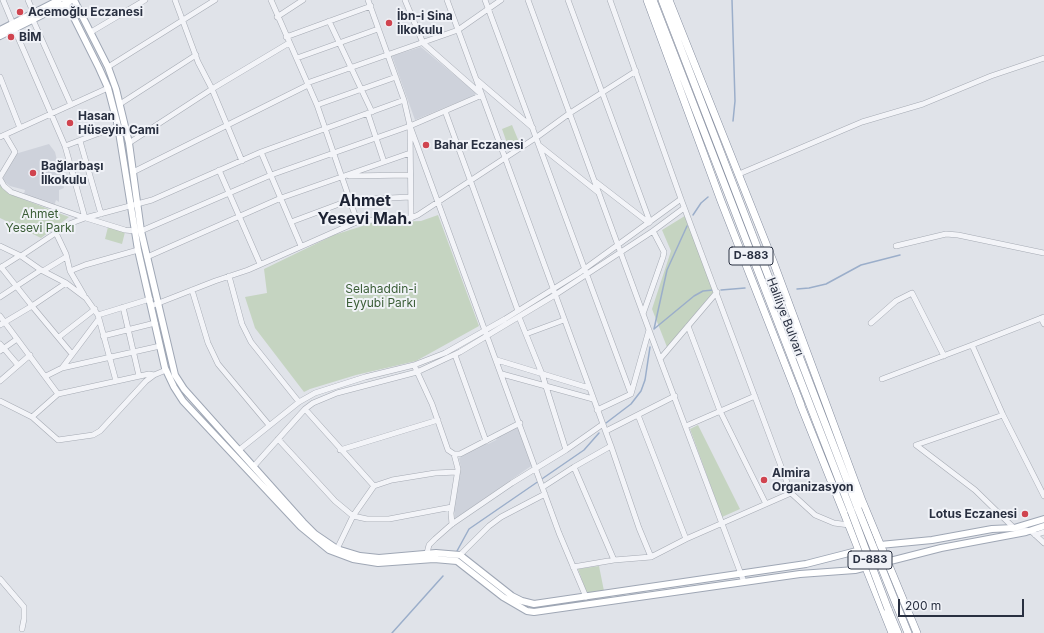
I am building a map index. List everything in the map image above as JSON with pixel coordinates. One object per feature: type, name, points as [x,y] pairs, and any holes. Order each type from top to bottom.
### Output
[{"type":"highway","points":[[646,0],[687,106],[721,201],[892,633]]},
{"type":"highway","name":"Haliliye Bulvarı","points":[[653,0],[898,633]]},
{"type":"highway","name":"Haliliye Bulvarı","points":[[662,0],[858,509],[908,633]]},
{"type":"highway","points":[[669,0],[773,261],[813,371],[880,545],[917,633]]},
{"type":"highway","points":[[705,92],[732,180]]},
{"type":"highway","points":[[687,106],[723,184]]},
{"type":"highway","points":[[783,313],[813,371]]},
{"type":"highway","points":[[774,314],[801,405]]},
{"type":"main road","points":[[34,17],[57,1]]},
{"type":"main road","points":[[0,30],[14,26],[70,1]]},
{"type":"main road","points":[[70,1],[91,32],[108,67],[120,104],[129,142],[133,172],[134,206]]},
{"type":"main road","points":[[70,1],[108,88],[118,126],[134,206],[138,231],[138,250],[150,299],[154,305],[175,375],[184,389],[309,529],[337,549],[360,556],[379,558],[427,553],[460,555],[497,585],[522,601],[534,604],[743,574],[825,560],[880,545],[932,540],[992,529],[1014,528],[1044,519]]},
{"type":"main road","points":[[0,36],[14,26]]},
{"type":"main road","points":[[138,231],[147,257],[155,323],[160,346],[166,370],[174,387],[184,401],[301,527],[320,544],[336,553],[353,559],[378,562],[434,559],[457,561],[503,597],[527,611],[534,612],[744,582],[866,568],[941,548],[1033,533],[1044,526]]},
{"type":"street","points":[[3,0],[65,146],[85,218]]},
{"type":"street","points":[[28,0],[71,105]]},
{"type":"street","points":[[91,32],[145,0]]},
{"type":"street","points":[[175,0],[196,54],[242,161]]},
{"type":"street","points":[[108,67],[215,0]]},
{"type":"street","points":[[271,0],[317,105],[343,176],[356,218],[359,221]]},
{"type":"street","points":[[278,17],[303,0]]},
{"type":"street","points":[[368,0],[404,100],[410,126],[545,494],[586,597]]},
{"type":"street","points":[[405,0],[423,43],[482,95]]},
{"type":"street","points":[[447,0],[593,400],[606,431],[639,528],[651,557]]},
{"type":"street","points":[[485,0],[631,394]]},
{"type":"street","points":[[133,172],[308,84],[351,67],[458,30],[501,0]]},
{"type":"street","points":[[528,0],[643,314],[743,574],[744,582]]},
{"type":"street","points":[[568,0],[649,222]]},
{"type":"street","points":[[610,0],[684,208],[791,493],[814,515],[834,523],[849,525]]},
{"type":"street","points":[[286,37],[371,6]]},
{"type":"street","points":[[329,21],[361,89],[370,113],[384,162]]},
{"type":"street","points":[[297,58],[378,29]]},
{"type":"street","points":[[129,142],[289,42]]},
{"type":"street","points":[[120,104],[196,54]]},
{"type":"street","points":[[739,174],[862,122],[923,104],[991,76],[1044,58]]},
{"type":"street","points":[[154,305],[260,264],[359,221],[411,218],[426,211],[537,137],[570,113],[636,71]]},
{"type":"street","points":[[0,77],[20,128]]},
{"type":"street","points":[[317,105],[396,77]]},
{"type":"street","points":[[476,79],[534,129]]},
{"type":"street","points":[[108,88],[2,136],[15,152],[0,178],[4,186],[11,192],[70,214],[125,230],[138,231],[230,194],[271,175],[410,126],[482,95]]},
{"type":"street","points":[[72,354],[1,267],[56,233],[85,218],[134,206],[261,152],[404,100]]},
{"type":"street","points":[[445,111],[518,311]]},
{"type":"street","points":[[65,146],[118,126]]},
{"type":"street","points":[[410,126],[411,218]]},
{"type":"street","points":[[80,141],[101,214]]},
{"type":"street","points":[[539,146],[599,193]]},
{"type":"street","points":[[261,152],[301,246]]},
{"type":"street","points":[[147,257],[281,198],[410,154]]},
{"type":"street","points":[[219,170],[260,264]]},
{"type":"street","points":[[343,176],[410,174]]},
{"type":"street","points":[[595,181],[649,222]]},
{"type":"street","points":[[291,222],[350,200],[410,198]]},
{"type":"street","points":[[586,272],[649,222],[681,199]]},
{"type":"street","points":[[254,466],[305,409],[313,403],[337,393],[417,372],[455,355],[519,317],[554,292],[586,272],[621,252],[684,208]]},
{"type":"street","points":[[643,314],[664,252],[653,231]]},
{"type":"street","points":[[56,233],[70,271],[97,315],[116,381]]},
{"type":"street","points":[[896,246],[946,234],[1016,246],[1044,253]]},
{"type":"street","points":[[0,246],[66,283],[86,298]]},
{"type":"street","points":[[70,271],[85,265],[138,250]]},
{"type":"street","points":[[0,297],[42,270],[66,257]]},
{"type":"street","points":[[229,276],[242,324],[251,342],[298,402]]},
{"type":"street","points":[[3,325],[66,283]]},
{"type":"street","points":[[192,290],[208,343],[218,364],[268,425]]},
{"type":"street","points":[[239,450],[298,402],[315,393],[365,377],[414,365],[445,353],[554,292]]},
{"type":"street","points":[[660,359],[716,292]]},
{"type":"street","points":[[871,324],[896,301],[912,293],[944,356]]},
{"type":"street","points":[[59,337],[97,315],[150,299]]},
{"type":"street","points":[[123,307],[139,376]]},
{"type":"street","points":[[62,368],[97,315]]},
{"type":"street","points":[[0,316],[3,325],[30,355],[58,394]]},
{"type":"street","points":[[519,317],[542,374],[566,450]]},
{"type":"street","points":[[882,379],[1043,317],[1044,324]]},
{"type":"street","points":[[526,334],[564,320]]},
{"type":"street","points":[[103,336],[155,323]]},
{"type":"street","points":[[688,326],[720,411],[766,504]]},
{"type":"street","points":[[597,410],[631,394],[649,330]]},
{"type":"street","points":[[2,350],[17,339]]},
{"type":"street","points":[[0,344],[2,350],[18,365]]},
{"type":"street","points":[[972,345],[1003,414],[1044,496]]},
{"type":"street","points":[[46,376],[62,368],[160,346]]},
{"type":"street","points":[[0,381],[30,355]]},
{"type":"street","points":[[455,355],[486,441]]},
{"type":"street","points":[[497,360],[589,388]]},
{"type":"street","points":[[414,365],[438,420],[448,450],[454,454],[460,454],[520,423]]},
{"type":"street","points":[[32,417],[58,394],[139,376],[154,375],[166,370]]},
{"type":"street","points":[[502,374],[593,400]]},
{"type":"street","points":[[0,401],[32,417],[58,440],[97,434],[131,396],[154,375]]},
{"type":"street","points":[[606,431],[675,396]]},
{"type":"street","points":[[686,426],[755,396]]},
{"type":"street","points":[[305,409],[340,450],[374,486]]},
{"type":"street","points":[[1003,414],[916,445],[975,490],[1014,528],[1033,533],[1044,532]]},
{"type":"street","points":[[638,415],[686,539]]},
{"type":"street","points":[[340,450],[438,420]]},
{"type":"street","points":[[427,553],[429,545],[452,524],[537,470],[603,424]]},
{"type":"street","points":[[278,439],[335,501],[353,516],[367,520],[389,519],[452,507]]},
{"type":"street","points":[[542,485],[611,446]]},
{"type":"street","points":[[452,524],[452,507],[457,472],[454,454]]},
{"type":"street","points":[[574,467],[614,560]]},
{"type":"street","points":[[337,549],[353,516],[374,486],[392,480],[435,473],[457,472]]},
{"type":"street","points":[[573,567],[614,560],[651,557],[686,539],[791,493]]},
{"type":"street","points":[[460,555],[501,517],[545,494]]},
{"type":"street","points":[[1033,533],[1044,543]]},
{"type":"street","points":[[0,579],[24,608],[22,629]]},
{"type":"shaded area","points":[[421,47],[476,93],[475,95],[415,120],[392,56]]},
{"type":"shaded area","name":"Bağlarbaşı İlkokulu","points":[[49,144],[55,152],[64,188],[59,190],[59,202],[56,200],[54,206],[28,197],[24,194],[25,190],[10,186],[2,180],[15,154]]},
{"type":"shaded area","points":[[517,426],[534,464],[455,519],[454,510],[461,468],[459,458],[483,444],[488,444],[496,440],[498,436]]},
{"type":"green space","points":[[512,125],[519,142],[508,146],[502,129]]},
{"type":"green space","name":"Ahmet Yesevi Parkı","points":[[0,185],[10,194],[69,217],[41,238],[0,218]]},
{"type":"green space","points":[[688,214],[715,290],[667,347],[652,309],[671,251],[662,230]]},
{"type":"green space","name":"Selahaddin-i Eyyubi Parkı","points":[[438,215],[479,326],[416,361],[356,375],[304,392],[255,328],[245,297],[267,293],[264,269],[334,235],[372,223],[421,221]]},
{"type":"green space","points":[[108,227],[125,232],[122,244],[105,239]]},
{"type":"green space","points":[[698,425],[740,509],[722,517],[690,429]]},
{"type":"green space","points":[[599,566],[604,591],[587,594],[578,569]]},
{"type":"waterway","points":[[732,0],[735,101],[733,121]]},
{"type":"waterway","points":[[693,215],[701,203],[708,197]]},
{"type":"waterway","points":[[654,329],[667,270],[687,226]]},
{"type":"waterway","points":[[797,289],[826,284],[861,265],[900,255]]},
{"type":"waterway","points":[[721,290],[745,288]]},
{"type":"waterway","points":[[654,329],[694,296],[703,291],[713,290]]},
{"type":"waterway","points":[[606,423],[631,404],[641,391],[645,380],[650,347]]},
{"type":"waterway","points":[[457,551],[469,529],[584,450],[599,433]]},
{"type":"waterway","points":[[392,633],[443,576]]},
{"type":"place","name":"Acemoğlu Eczanesi","points":[[20,12]]},
{"type":"place","name":"İbn-i Sina İlkokulu","points":[[389,23]]},
{"type":"place","name":"BİM","points":[[11,37]]},
{"type":"place","name":"Hasan Hüseyin Cami","points":[[70,123]]},
{"type":"place","name":"Bahar Eczanesi","points":[[426,145]]},
{"type":"place","name":"Bağlarbaşı İlkokulu","points":[[33,173]]},
{"type":"place","name":"Almira Organizasyon","points":[[764,480]]},
{"type":"place","name":"Lotus Eczanesi","points":[[1025,514]]},
{"type":"district","name":"Ahmet Yesevi Mah.","points":[[365,210]]}]
